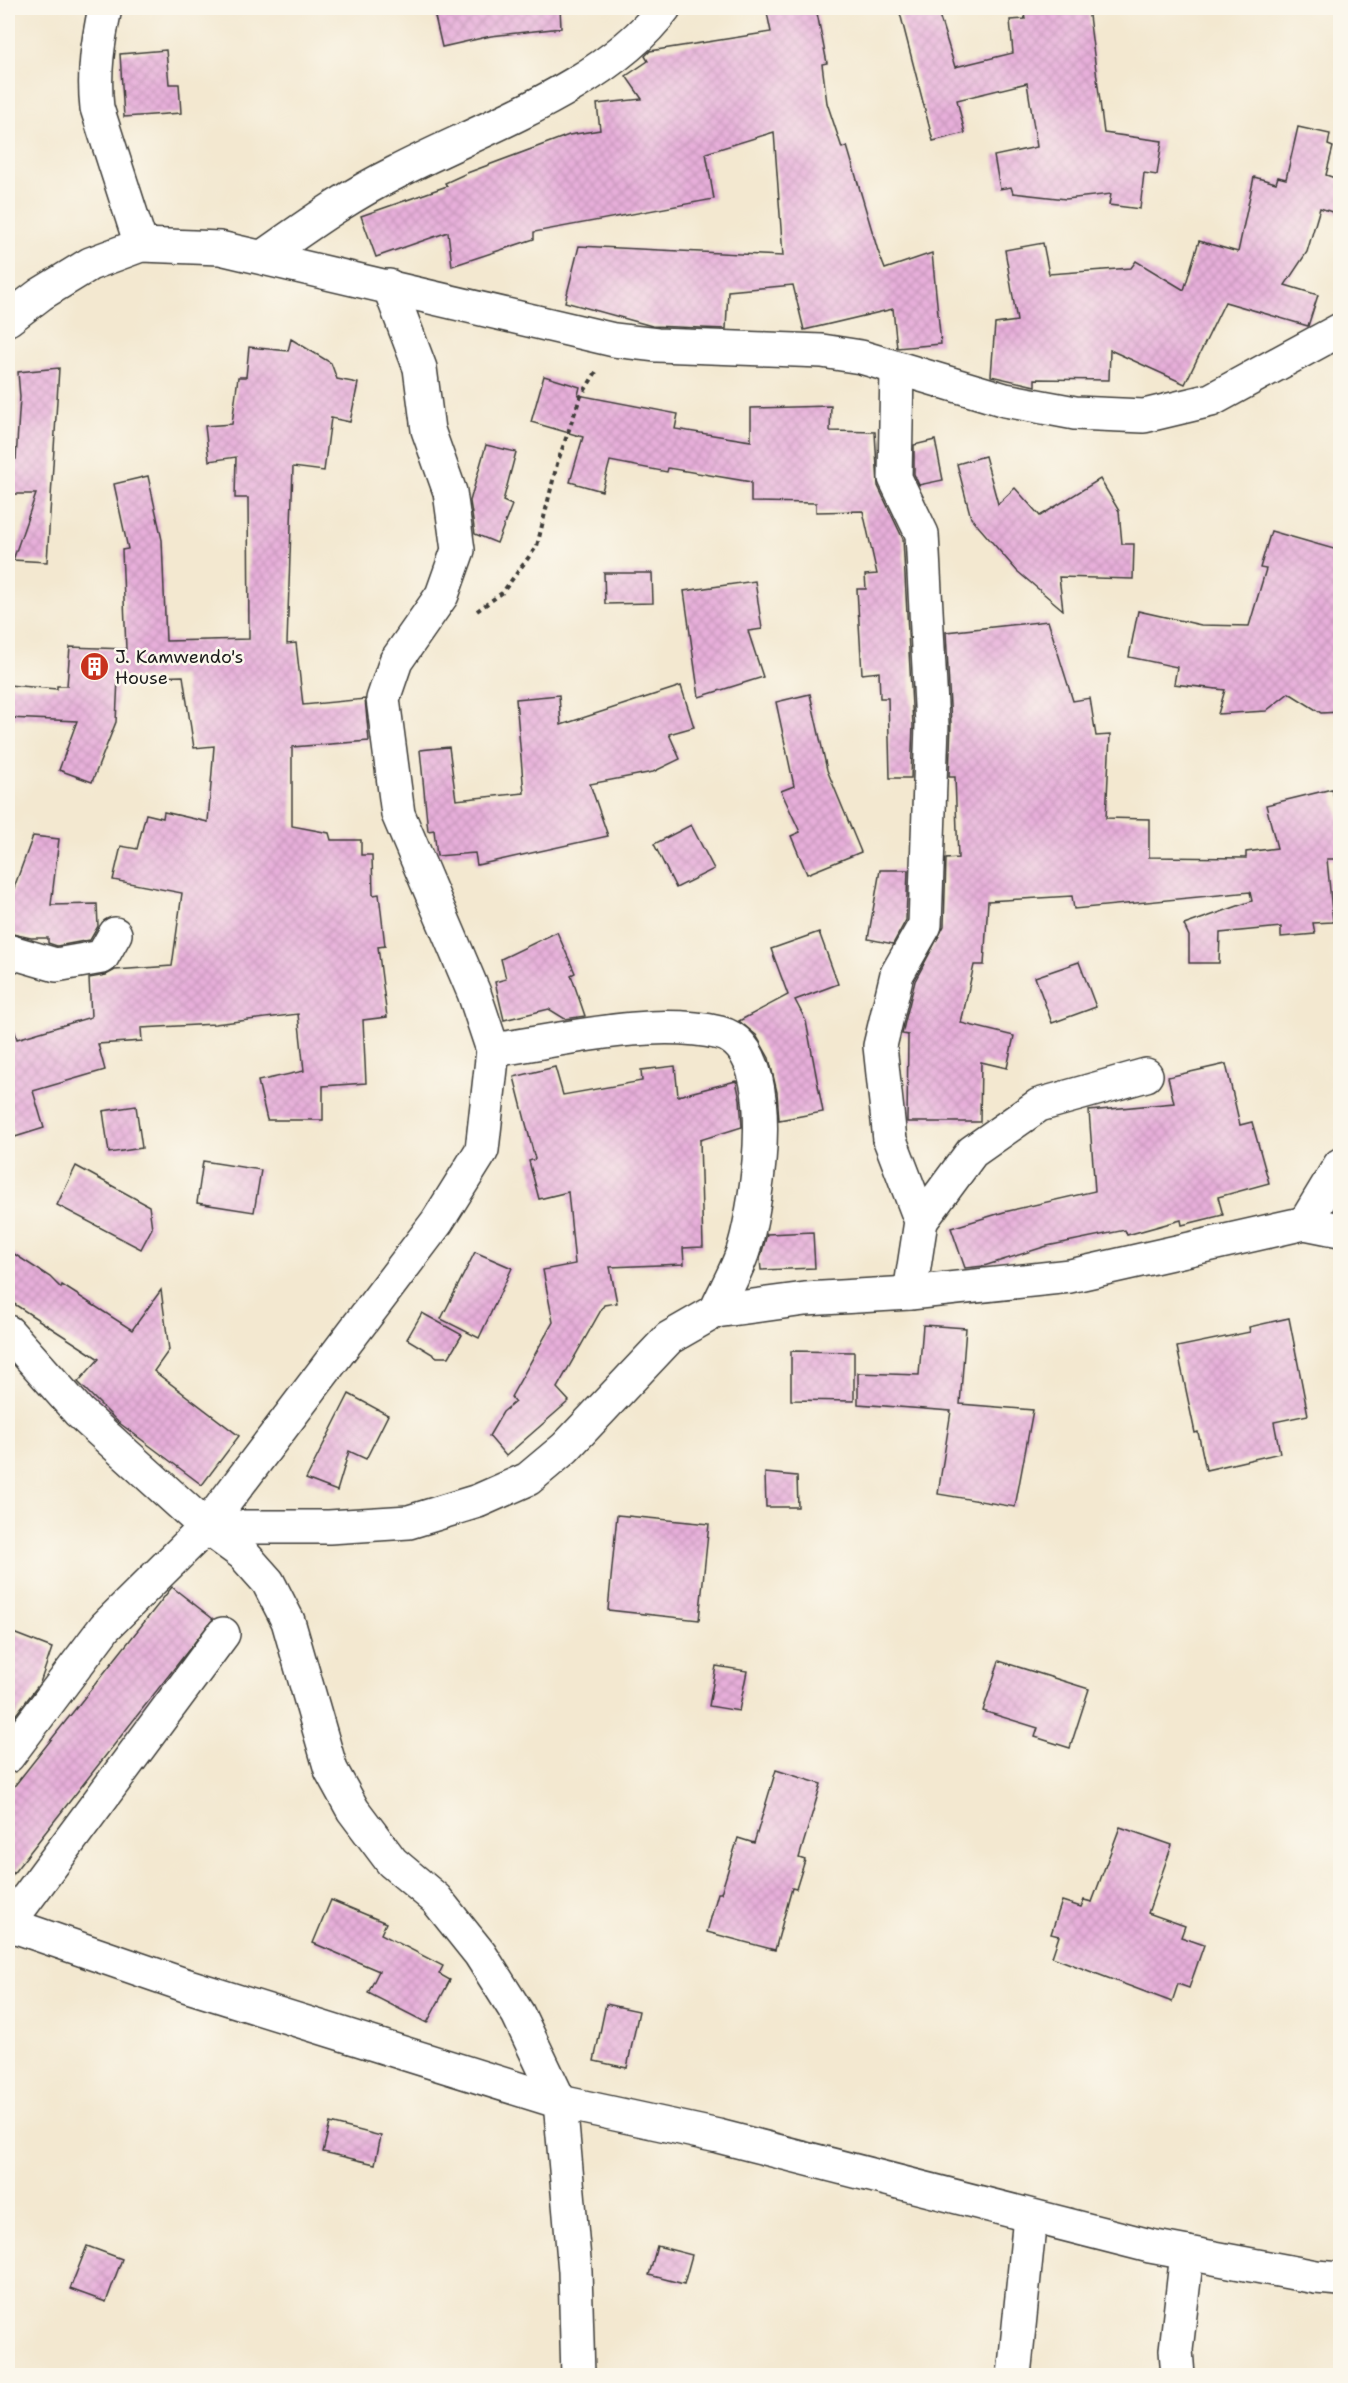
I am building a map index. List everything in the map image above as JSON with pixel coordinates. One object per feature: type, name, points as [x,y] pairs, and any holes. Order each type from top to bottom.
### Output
[{"type":"street","points":[[105,8],[97,50],[95,86],[97,108],[141,245]]},
{"type":"street","points":[[264,256],[334,206],[395,172],[477,136],[542,101],[615,57],[656,19],[664,8]]},
{"type":"street","points":[[8,319],[41,294],[90,264],[141,245],[220,248],[264,256],[614,340],[657,345],[822,351],[861,357],[1005,400],[1076,412],[1144,416],[1211,400],[1341,330]]},
{"type":"street","points":[[8,1756],[105,1627],[206,1527],[436,1221],[482,1150],[494,1050],[474,993],[398,814],[383,699],[396,661],[442,595],[458,550],[450,492],[428,430],[420,368],[389,286]]},
{"type":"street","points":[[897,369],[895,478],[922,534],[932,725],[925,925],[897,974],[880,1046],[890,1140],[921,1221]]},
{"type":"street","points":[[8,951],[56,965],[102,957],[115,934]]},
{"type":"street","points":[[494,1050],[628,1029],[722,1034],[747,1052],[757,1089],[762,1140],[756,1198],[744,1250],[716,1311]]},
{"type":"street","points":[[910,1293],[921,1221],[972,1152],[1039,1106],[1146,1075]]},
{"type":"street","points":[[1305,1223],[1341,1165]]},
{"type":"street","points":[[206,1527],[329,1527],[409,1522],[478,1501],[528,1479],[566,1448],[669,1338],[716,1311],[805,1299],[910,1293],[1070,1276],[1305,1223],[1341,1230]]},
{"type":"street","points":[[8,1332],[79,1412],[206,1527],[243,1554],[268,1582],[288,1621],[331,1770],[353,1810],[392,1862],[436,1899],[480,1954],[518,2014],[560,2102],[575,2271],[578,2376]]},
{"type":"street","points":[[223,1634],[8,1924],[185,1985],[560,2102],[718,2136],[1030,2217],[1188,2253],[1316,2277],[1341,2279]]},
{"type":"street","points":[[1014,2376],[1030,2217]]},
{"type":"street","points":[[1178,2376],[1176,2350],[1188,2253]]},
{"type":"path","points":[[468,617],[502,593],[537,546],[557,464],[580,398],[614,340]]},
{"type":"building","points":[[433,8],[560,8],[561,28],[491,36],[442,47]]},
{"type":"building","points":[[766,8],[816,8],[827,63],[822,64],[827,103],[842,148],[847,146],[878,251],[885,269],[932,253],[941,344],[897,348],[893,309],[804,330],[793,285],[728,291],[726,329],[652,326],[565,302],[579,246],[783,256],[774,132],[706,153],[714,199],[534,232],[534,239],[452,266],[448,232],[376,257],[361,216],[447,186],[445,183],[467,173],[569,135],[600,130],[597,104],[642,99],[626,76],[648,61],[645,56],[650,51],[771,32]]},
{"type":"building","points":[[920,8],[937,8],[955,67],[1013,53],[1010,20],[1025,19],[1023,8],[1088,8],[1104,133],[1162,141],[1157,175],[1144,173],[1140,209],[1109,205],[1111,194],[1066,199],[1013,193],[1011,187],[1000,189],[994,156],[1037,147],[1027,83],[957,100],[965,133],[933,141],[900,13]]},
{"type":"building","points":[[166,50],[169,84],[179,84],[181,113],[124,117],[120,54]]},
{"type":"building","points":[[1298,127],[1330,134],[1328,145],[1333,147],[1326,175],[1341,180],[1341,215],[1320,208],[1307,252],[1285,285],[1318,295],[1308,326],[1225,302],[1185,384],[1110,350],[1109,380],[1035,379],[1035,386],[991,376],[995,324],[1017,321],[1005,250],[1043,243],[1049,274],[1131,268],[1136,261],[1184,290],[1199,241],[1238,252],[1254,177],[1276,183],[1278,177],[1286,179]]},
{"type":"building","points":[[291,339],[331,363],[337,379],[358,383],[350,422],[331,418],[324,471],[293,467],[287,644],[296,643],[303,705],[365,699],[369,741],[292,747],[292,826],[329,833],[331,840],[361,840],[361,855],[372,855],[373,895],[379,894],[385,946],[378,947],[387,1017],[363,1020],[366,1083],[323,1086],[323,1120],[267,1120],[258,1081],[304,1071],[298,1014],[215,1024],[141,1028],[142,1041],[98,1044],[105,1070],[33,1091],[44,1128],[15,1137],[8,1114],[8,1033],[15,1032],[17,1039],[91,1017],[89,978],[106,975],[115,970],[172,966],[182,893],[113,880],[121,846],[137,849],[146,814],[163,818],[164,812],[208,822],[214,746],[194,748],[183,676],[118,678],[116,722],[92,782],[59,770],[77,721],[8,718],[8,685],[57,689],[57,686],[67,686],[70,647],[126,649],[122,550],[128,549],[114,484],[148,476],[162,540],[166,641],[249,639],[248,498],[235,498],[236,457],[209,461],[205,426],[232,424],[238,377],[246,377],[249,347],[288,351]]},
{"type":"building","points":[[59,368],[47,562],[13,560],[36,494],[8,494],[8,459],[16,459],[20,397],[18,372]]},
{"type":"building","points":[[544,376],[580,387],[578,395],[678,414],[675,429],[751,441],[751,408],[831,406],[830,431],[875,432],[878,486],[903,539],[913,725],[911,778],[890,778],[888,698],[880,698],[879,672],[862,674],[857,589],[866,589],[865,575],[877,574],[863,511],[816,512],[816,503],[751,502],[751,482],[668,468],[667,472],[610,461],[602,491],[570,482],[583,437],[531,422]]},
{"type":"building","points":[[935,440],[943,480],[919,485],[914,474],[914,445]]},
{"type":"building","points":[[486,445],[516,452],[503,501],[512,505],[497,543],[475,534],[470,501]]},
{"type":"building","points":[[985,456],[998,504],[1015,488],[1040,516],[1100,479],[1119,511],[1122,544],[1134,544],[1133,579],[1059,577],[1063,610],[1017,571],[971,518],[957,464]]},
{"type":"building","points":[[1271,531],[1341,551],[1341,712],[1321,713],[1289,693],[1266,711],[1218,714],[1225,690],[1174,684],[1177,667],[1129,657],[1138,611],[1201,625],[1249,626],[1266,569],[1260,568]]},
{"type":"building","points":[[604,573],[652,573],[653,603],[605,604]]},
{"type":"building","points":[[755,581],[762,629],[748,631],[763,677],[699,697],[684,591]]},
{"type":"building","points":[[1048,621],[1073,701],[1090,698],[1096,736],[1110,735],[1106,818],[1149,819],[1149,857],[1246,858],[1246,852],[1277,848],[1266,805],[1332,789],[1341,825],[1341,859],[1327,859],[1333,922],[1313,923],[1315,934],[1281,937],[1281,927],[1220,933],[1219,963],[1189,963],[1189,936],[1184,925],[1252,901],[1250,892],[1074,909],[1072,896],[988,901],[984,965],[974,965],[961,1023],[1014,1036],[1007,1068],[981,1062],[980,1122],[907,1122],[908,1035],[902,1034],[915,981],[944,926],[946,859],[958,858],[955,777],[949,777],[951,724],[946,632]]},
{"type":"building","points":[[681,686],[694,727],[669,734],[680,759],[653,772],[590,784],[608,836],[477,865],[475,853],[437,856],[434,830],[428,831],[420,750],[449,747],[456,800],[524,793],[516,699],[559,695],[561,725]]},
{"type":"building","points":[[810,694],[827,770],[861,852],[807,874],[791,836],[800,832],[781,791],[794,786],[776,702]]},
{"type":"building","points":[[691,825],[714,869],[676,888],[654,844]]},
{"type":"building","points":[[33,836],[59,839],[51,905],[97,904],[98,926],[90,940],[57,946],[48,943],[48,938],[31,938],[8,933],[8,904]]},
{"type":"building","points":[[880,870],[908,870],[906,920],[893,944],[868,939]]},
{"type":"building","points":[[557,932],[575,973],[571,975],[585,1016],[565,1019],[549,1009],[504,1020],[495,982],[506,979],[501,959]]},
{"type":"building","points":[[819,932],[838,984],[795,1000],[806,1021],[823,1112],[779,1120],[777,1092],[769,1058],[756,1035],[739,1021],[788,995],[771,949]]},
{"type":"building","points":[[1079,962],[1096,1007],[1052,1023],[1035,977]]},
{"type":"building","points":[[1226,1064],[1240,1125],[1252,1122],[1269,1183],[1218,1197],[1223,1215],[1182,1225],[1181,1220],[1127,1235],[1125,1230],[1047,1246],[984,1266],[965,1268],[951,1228],[1004,1212],[1095,1191],[1089,1111],[1174,1103],[1168,1077]]},
{"type":"building","points":[[675,1066],[678,1096],[736,1081],[740,1099],[742,1127],[700,1140],[703,1247],[683,1248],[684,1264],[610,1267],[617,1303],[604,1305],[557,1388],[569,1401],[506,1456],[489,1436],[503,1412],[515,1402],[511,1397],[553,1322],[543,1270],[575,1264],[568,1192],[539,1199],[529,1161],[535,1159],[514,1077],[555,1067],[563,1095],[642,1081],[641,1070]]},
{"type":"building","points":[[136,1106],[142,1148],[109,1153],[103,1111]]},
{"type":"building","points":[[203,1161],[261,1170],[254,1212],[197,1203]]},
{"type":"building","points":[[76,1166],[149,1206],[152,1228],[141,1249],[57,1205]]},
{"type":"building","points":[[813,1232],[815,1268],[761,1270],[760,1259],[767,1234]]},
{"type":"building","points":[[8,1250],[50,1277],[61,1288],[62,1285],[132,1330],[161,1290],[169,1350],[154,1371],[239,1436],[202,1485],[118,1422],[78,1382],[99,1359],[8,1300]]},
{"type":"building","points":[[475,1252],[512,1268],[479,1338],[441,1319]]},
{"type":"building","points":[[422,1313],[462,1335],[449,1357],[437,1357],[407,1339]]},
{"type":"building","points":[[1289,1318],[1308,1415],[1274,1422],[1280,1453],[1206,1470],[1198,1432],[1195,1433],[1177,1347],[1250,1332],[1249,1327]]},
{"type":"building","points":[[923,1325],[966,1328],[960,1404],[1033,1410],[1015,1507],[938,1494],[951,1411],[858,1404],[858,1373],[919,1375]]},
{"type":"building","points":[[791,1351],[854,1352],[854,1401],[791,1400]]},
{"type":"building","points":[[349,1394],[388,1415],[366,1459],[349,1451],[337,1491],[306,1479]]},
{"type":"building","points":[[765,1473],[797,1476],[798,1507],[766,1507]]},
{"type":"building","points":[[617,1515],[709,1524],[699,1620],[608,1610]]},
{"type":"building","points":[[172,1587],[213,1619],[8,1880],[8,1794]]},
{"type":"building","points":[[8,1631],[52,1648],[40,1683],[8,1725]]},
{"type":"building","points":[[999,1661],[1089,1689],[1070,1748],[1035,1737],[1038,1728],[983,1711]]},
{"type":"building","points":[[716,1666],[747,1671],[739,1711],[709,1706]]},
{"type":"building","points":[[776,1770],[821,1784],[799,1858],[805,1860],[796,1889],[792,1888],[775,1950],[707,1932],[738,1838],[754,1843]]},
{"type":"building","points":[[1120,1827],[1172,1845],[1148,1913],[1185,1926],[1181,1937],[1204,1945],[1189,1988],[1178,1984],[1172,2002],[1052,1957],[1059,1936],[1051,1934],[1062,1901],[1081,1907],[1084,1900],[1092,1902]]},
{"type":"building","points":[[331,1900],[386,1923],[381,1934],[443,1966],[439,1974],[450,1980],[427,2023],[368,1993],[379,1971],[313,1943]]},
{"type":"building","points":[[606,2004],[639,2011],[627,2068],[594,2061]]},
{"type":"building","points":[[330,2123],[381,2136],[375,2164],[323,2152]]},
{"type":"building","points":[[87,2246],[122,2259],[106,2302],[70,2289]]},
{"type":"building","points":[[657,2246],[692,2255],[684,2284],[649,2275]]},
{"type":"place","name":"J. Kamwendo's House","points":[[94,667]]}]
